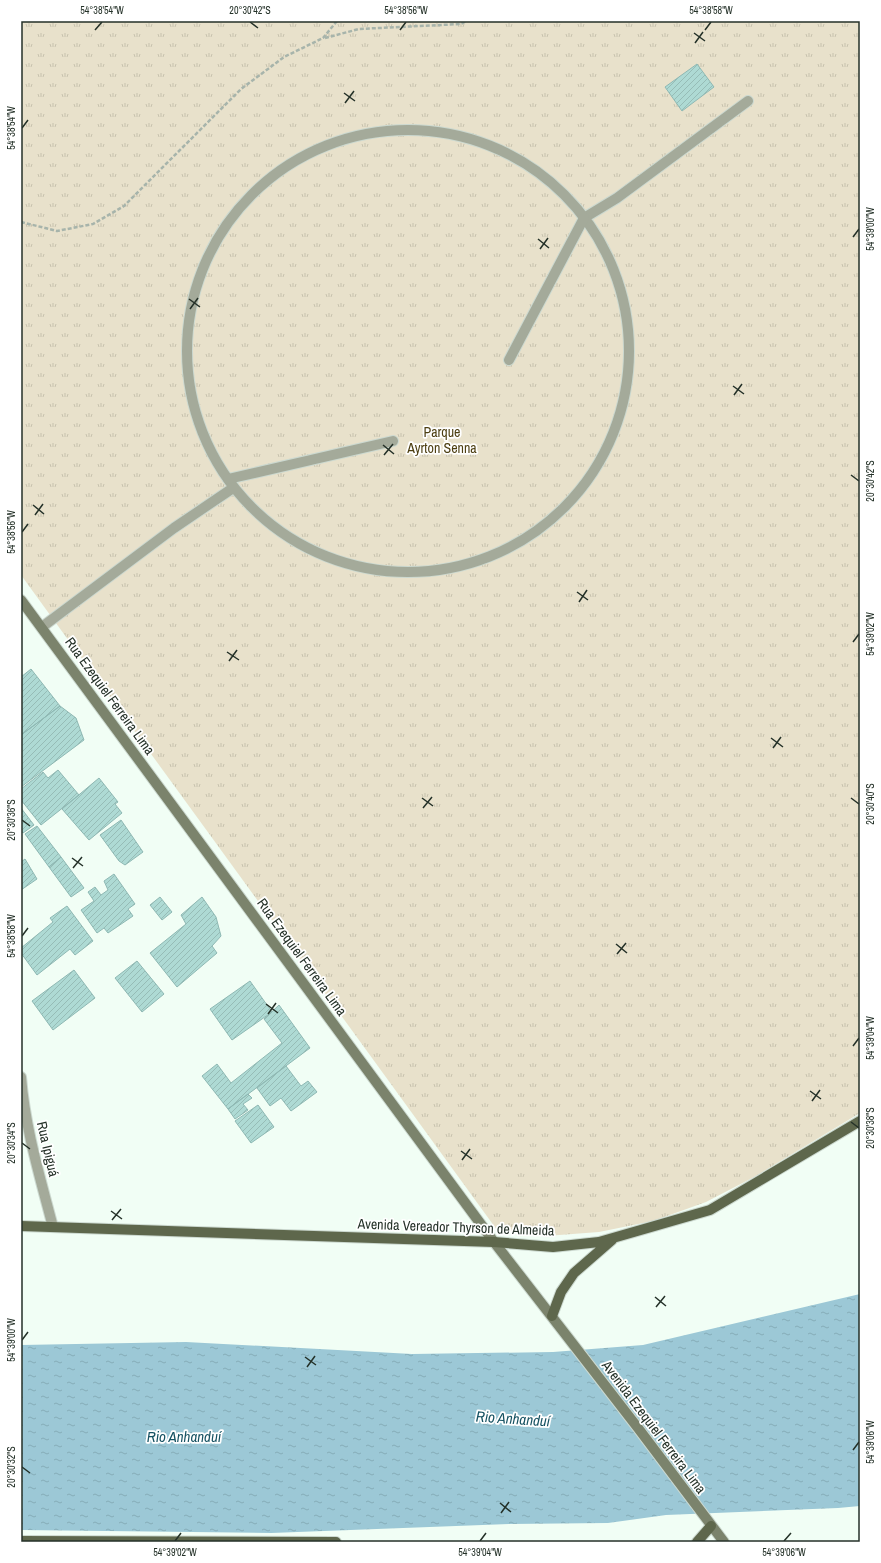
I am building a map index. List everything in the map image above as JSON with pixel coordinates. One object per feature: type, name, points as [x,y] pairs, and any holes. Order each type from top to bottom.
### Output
[{"type":"main road","name":"Rua Ezequiel Ferreira Lima","points":[[21,600],[494,1242],[562,1329]]},
{"type":"main road","name":"Avenida Vereador Thyrson de Almeida","points":[[21,1226],[494,1242],[553,1247],[599,1242],[710,1210],[860,1121]]},
{"type":"main road","points":[[552,1316],[561,1292],[574,1273],[615,1238]]},
{"type":"main road","name":"Avenida Ezequiel Ferreira Lima","points":[[562,1329],[724,1542]]},
{"type":"main road","points":[[697,1542],[709,1523]]},
{"type":"main road","points":[[21,1541],[336,1542]]},
{"type":"street","points":[[509,360],[584,218],[617,198],[748,101]]},
{"type":"street","points":[[397,129],[465,137],[529,166],[580,209],[615,273],[630,341],[622,410],[594,474],[547,525],[486,559],[463,564],[418,573],[348,565],[285,536],[231,484],[199,427],[185,360],[193,290],[222,228],[269,177],[329,143],[397,129]]},
{"type":"street","points":[[42,628],[231,484],[393,441]]},
{"type":"street","name":"Rua Ipiguá","points":[[21,1077],[22,1102],[53,1227]]},
{"type":"path","points":[[323,38],[337,21]]},
{"type":"path","points":[[21,222],[57,230],[93,224],[124,206],[241,89],[284,57],[323,38],[359,29],[461,24],[466,21]]},
{"type":"green space","name":"Parque Ayrton Senna","points":[[21,21],[860,21],[860,1113],[756,1176],[706,1202],[653,1221],[599,1232],[546,1236],[497,1230],[21,575]]},
{"type":"water","name":"Rio Anhanduí","points":[[860,1294],[860,1506],[666,1515],[608,1523],[509,1524],[271,1533],[21,1530],[21,1345],[186,1342],[412,1354],[553,1352],[643,1345]]},
{"type":"building","points":[[697,64],[714,87],[682,111],[665,87]]},
{"type":"building","points":[[31,669],[60,706],[21,735],[21,677]]},
{"type":"building","points":[[60,706],[76,718],[84,740],[21,787],[21,735]]},
{"type":"building","points":[[58,770],[79,795],[41,825],[21,800],[21,789],[43,772],[48,778]]},
{"type":"building","points":[[99,778],[118,802],[115,804],[122,813],[89,840],[62,809]]},
{"type":"building","points":[[21,808],[34,825],[23,833],[21,830]]},
{"type":"building","points":[[121,820],[143,852],[125,865],[119,861],[100,835]]},
{"type":"building","points":[[37,826],[61,857],[49,867],[25,834]]},
{"type":"building","points":[[61,857],[84,888],[71,897],[49,867]]},
{"type":"building","points":[[25,859],[37,879],[21,890],[21,862]]},
{"type":"building","points":[[114,874],[135,904],[128,909],[133,916],[108,933],[104,928],[97,933],[81,910],[94,901],[88,892],[95,887],[101,895],[108,890],[104,881]]},
{"type":"building","points":[[160,897],[172,912],[162,920],[150,905]]},
{"type":"building","points":[[202,897],[216,917],[221,936],[212,946],[217,953],[177,987],[150,953],[186,924],[181,915]]},
{"type":"building","points":[[67,906],[93,941],[75,955],[70,949],[37,975],[21,953],[21,948],[53,922],[50,918]]},
{"type":"building","points":[[137,961],[164,994],[142,1012],[115,978]]},
{"type":"building","points":[[74,970],[95,998],[53,1030],[32,1001]]},
{"type":"building","points":[[250,981],[272,1012],[232,1040],[210,1009]]},
{"type":"building","points":[[279,1005],[310,1048],[228,1109],[202,1076],[217,1064],[231,1083],[282,1043],[264,1019]]},
{"type":"building","points":[[286,1066],[301,1086],[308,1081],[317,1092],[291,1111],[281,1098],[270,1106],[257,1088]]},
{"type":"building","points":[[248,1094],[252,1098],[243,1104],[248,1110],[235,1119],[228,1109]]},
{"type":"building","points":[[258,1105],[274,1127],[251,1143],[235,1121]]}]
